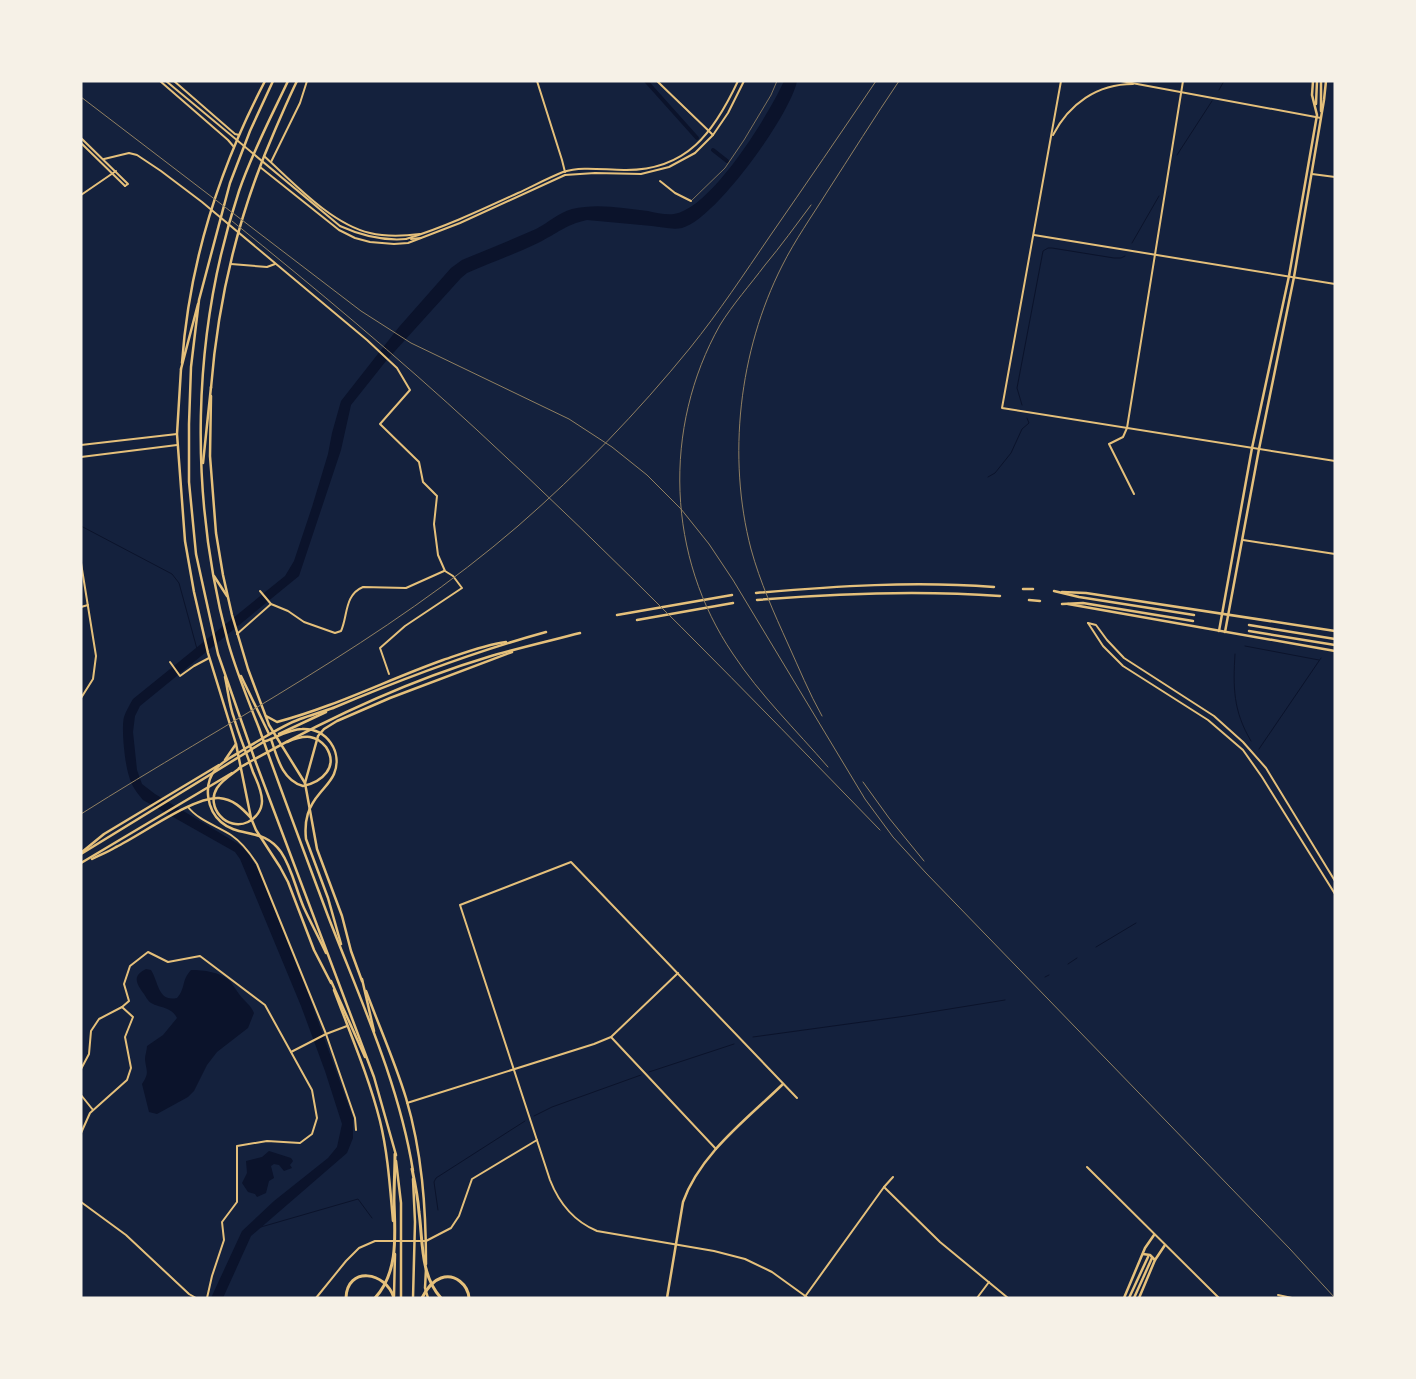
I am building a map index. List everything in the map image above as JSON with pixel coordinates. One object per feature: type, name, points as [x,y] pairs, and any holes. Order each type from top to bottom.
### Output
[{"type":"highway","points":[[376,1297],[389,1275],[393,1257],[395,1154]]},
{"type":"highway","points":[[412,1169],[426,1272],[440,1297]]},
{"type":"highway","points":[[346,1298],[347,1289],[352,1282],[365,1275],[372,1276],[387,1284],[394,1298]]},
{"type":"highway","points":[[422,1298],[427,1288],[440,1278],[446,1277],[454,1278],[466,1286],[469,1298]]},
{"type":"main road","points":[[265,81],[238,135],[206,227],[184,329],[177,445],[185,541],[203,635],[236,744],[251,818],[256,830],[288,882],[314,950],[331,981],[374,1077]]},
{"type":"main road","points":[[182,369],[198,300],[230,183],[250,131],[273,81]]},
{"type":"main road","points":[[288,81],[240,189],[224,242],[208,319],[201,402],[202,472],[207,536],[213,575],[235,664],[376,1042],[402,1118],[412,1169],[415,1222],[413,1298]]},
{"type":"main road","points":[[202,472],[218,323],[233,250],[264,156],[297,81]]},
{"type":"main road","points":[[1219,631],[1252,448],[1289,276],[1317,116],[1315,81]]},
{"type":"main road","points":[[1315,81],[1312,95],[1317,116]]},
{"type":"main road","points":[[1321,81],[1321,118]]},
{"type":"main road","points":[[1226,632],[1259,450],[1294,277],[1326,81]]},
{"type":"main road","points":[[198,300],[191,367],[189,482],[196,554],[211,628],[218,654],[256,763],[374,1077],[389,1126],[395,1154],[401,1203],[401,1298]]},
{"type":"main road","points":[[211,387],[210,456],[216,533],[227,596],[248,669],[269,725],[305,783],[317,849],[342,916],[351,951],[407,1103],[420,1163],[424,1195],[425,1279],[428,1298]]},
{"type":"main road","points":[[213,575],[227,596]]},
{"type":"main road","points":[[756,593],[870,585],[946,584],[994,587]]},
{"type":"main road","points":[[1023,589],[1033,589]]},
{"type":"main road","points":[[1054,591],[1086,593],[1335,632]]},
{"type":"main road","points":[[757,600],[869,592],[1000,596]]},
{"type":"main road","points":[[1062,592],[1079,597],[1194,615]]},
{"type":"main road","points":[[618,615],[732,595]]},
{"type":"main road","points":[[1029,600],[1040,601]]},
{"type":"main road","points":[[637,620],[733,603]]},
{"type":"main road","points":[[1062,604],[1083,603],[1193,621]]},
{"type":"main road","points":[[1068,604],[1335,651]]},
{"type":"main road","points":[[1249,625],[1335,639]]},
{"type":"main road","points":[[1249,631],[1335,645]]},
{"type":"main road","points":[[266,716],[277,722],[308,713],[409,672],[484,647],[546,632]]},
{"type":"main road","points":[[81,863],[286,742],[365,704],[427,678],[489,656],[580,632]]},
{"type":"main road","points":[[333,966],[304,909],[281,853],[270,841],[254,834],[229,828],[217,818],[209,802],[209,784],[214,770],[284,726],[300,719],[512,641]]},
{"type":"main road","points":[[305,783],[318,736],[324,729],[362,710],[420,686],[500,658],[516,650]]},
{"type":"main road","points":[[235,664],[264,721],[285,773],[291,780],[303,786],[319,781],[329,770],[331,757],[323,743],[317,739],[301,737],[286,742]]},
{"type":"main road","points":[[223,668],[233,716],[262,802],[258,814],[254,818],[241,825],[234,825],[222,818],[215,807],[214,794],[217,787],[240,768]]},
{"type":"main road","points":[[81,854],[266,741],[333,708]]},
{"type":"main road","points":[[266,741],[295,730],[304,729],[323,735],[331,741],[335,749],[337,758],[333,776],[308,810],[305,829],[306,839],[328,898],[345,960]]},
{"type":"main road","points":[[81,854],[104,834],[217,766],[226,759],[236,744]]},
{"type":"main road","points":[[81,863],[116,848],[187,807],[210,798],[220,798],[236,804],[251,818]]},
{"type":"main road","points":[[362,980],[376,1042]]},
{"type":"main road","points":[[331,981],[372,1096],[385,1145],[395,1241],[394,1298]]},
{"type":"main road","points":[[667,1298],[683,1202],[688,1187],[697,1172],[716,1149],[783,1084]]},
{"type":"main road","points":[[1124,1298],[1154,1234]]},
{"type":"main road","points":[[1134,1298],[1153,1259],[1165,1245]]},
{"type":"main road","points":[[1143,1254],[1150,1255],[1153,1259]]},
{"type":"main road","points":[[1129,1298],[1148,1257]]},
{"type":"main road","points":[[1138,1298],[1153,1259]]},
{"type":"street","points":[[160,81],[234,147]]},
{"type":"street","points":[[166,81],[340,226],[356,234],[371,238],[394,240],[426,237]]},
{"type":"street","points":[[174,81],[238,135]]},
{"type":"street","points":[[271,162],[300,102],[307,81]]},
{"type":"street","points":[[537,81],[565,176]]},
{"type":"street","points":[[657,81],[713,135]]},
{"type":"street","points":[[406,239],[459,220],[565,172],[596,169],[640,169],[666,164],[693,148],[709,132],[727,105],[738,81]]},
{"type":"street","points":[[260,167],[339,230],[356,238],[379,243],[408,243],[426,237],[565,176],[595,173],[641,174],[670,167],[695,153],[713,135],[728,113],[744,81]]},
{"type":"street","points":[[1061,81],[1002,408],[1335,461]]},
{"type":"street","points":[[1121,81],[1321,118]]},
{"type":"street","points":[[1134,494],[1109,444],[1123,437],[1127,428],[1184,81]]},
{"type":"street","points":[[1052,138],[1071,109],[1088,96],[1107,87],[1137,84]]},
{"type":"street","points":[[81,138],[128,184],[125,186],[81,143]]},
{"type":"street","points":[[104,159],[129,153],[137,155],[174,180],[392,363],[410,390],[380,424],[419,462],[424,482],[437,496],[434,524],[438,555],[445,571],[453,576],[462,588],[406,626],[380,648],[389,674]]},
{"type":"street","points":[[264,156],[331,215],[354,228],[372,234],[392,236],[425,233]]},
{"type":"street","points":[[81,195],[116,171]]},
{"type":"street","points":[[1312,174],[1335,177]]},
{"type":"street","points":[[660,181],[675,193],[691,201]]},
{"type":"street","points":[[1034,234],[1335,284]]},
{"type":"street","points":[[230,264],[268,267],[275,264]]},
{"type":"street","points":[[81,446],[177,434]]},
{"type":"street","points":[[81,457],[177,445]]},
{"type":"street","points":[[1242,540],[1335,554]]},
{"type":"street","points":[[81,563],[96,656],[92,678],[81,698]]},
{"type":"street","points":[[260,591],[271,604],[288,611],[304,622],[330,632],[338,633],[343,627],[348,601],[358,589],[363,587],[406,588],[445,571]]},
{"type":"street","points":[[236,632],[271,604]]},
{"type":"street","points":[[81,608],[88,605]]},
{"type":"street","points":[[1335,881],[1270,774],[1244,742],[1214,716],[1124,658],[1096,625],[1088,623],[1104,646],[1123,666],[1208,720],[1243,750],[1259,771],[1335,894]]},
{"type":"street","points":[[170,662],[180,676],[209,658]]},
{"type":"street","points":[[187,807],[197,816],[243,844],[257,864],[326,1034],[355,1118],[356,1130]]},
{"type":"street","points":[[797,1098],[571,862],[460,905],[556,1196],[564,1207],[583,1225],[597,1231],[714,1251],[745,1259],[772,1272],[806,1297],[884,1187],[894,1177]]},
{"type":"street","points":[[81,1069],[89,1054],[91,1031],[99,1018],[122,1007],[129,1001],[124,984],[130,966],[148,952],[168,962],[200,956],[266,1005],[312,1090],[316,1118],[312,1134],[300,1143],[267,1140],[237,1146],[237,1202],[222,1222],[224,1240],[212,1276],[208,1298]]},
{"type":"street","points":[[407,1103],[611,1037],[678,973]]},
{"type":"street","points":[[81,1133],[90,1113],[127,1080],[131,1068],[125,1037],[133,1016],[122,1007]]},
{"type":"street","points":[[291,1052],[326,1034],[347,1026]]},
{"type":"street","points":[[611,1037],[716,1149]]},
{"type":"street","points":[[81,1095],[93,1110]]},
{"type":"street","points":[[316,1298],[359,1248],[375,1241],[426,1241],[451,1228],[459,1216],[472,1179],[537,1140]]},
{"type":"street","points":[[1087,1167],[1219,1298]]},
{"type":"street","points":[[884,1187],[940,1242],[1008,1298]]},
{"type":"street","points":[[81,1202],[126,1235],[189,1294],[196,1298]]},
{"type":"street","points":[[977,1298],[989,1282]]},
{"type":"street","points":[[1278,1295],[1292,1298]]},
{"type":"street","points":[[1302,1298],[1308,1298]]},
{"type":"lane","points":[[691,201],[724,168],[772,95],[777,81]]},
{"type":"water","points":[[784,81],[797,81],[792,96],[767,140],[731,187],[696,221],[682,228],[675,229],[587,220],[567,227],[538,243],[467,273],[461,278],[386,361],[351,405],[341,450],[299,576],[140,706],[135,716],[133,732],[137,770],[142,784],[155,794],[240,845],[258,869],[309,996],[353,1118],[353,1138],[347,1153],[251,1236],[223,1298],[211,1298],[242,1231],[274,1201],[328,1158],[337,1147],[342,1124],[301,1006],[240,859],[235,852],[143,800],[139,795],[130,779],[125,755],[123,722],[127,710],[133,699],[285,576],[294,561],[312,507],[341,401],[399,327],[451,268],[462,260],[536,229],[572,209],[591,206],[674,214],[689,208],[722,178],[738,158],[766,115]]},
{"type":"water","points":[[146,969],[151,970],[163,994],[171,998],[177,998],[180,994],[191,970],[222,975],[230,981],[254,1013],[248,1028],[217,1052],[207,1065],[194,1091],[188,1097],[157,1114],[149,1112],[142,1084],[147,1074],[145,1059],[147,1046],[163,1035],[177,1018],[169,1010],[150,1002],[141,990],[137,983],[137,977]]},
{"type":"water","points":[[269,1151],[291,1158],[293,1161],[290,1165],[292,1168],[284,1171],[279,1165],[274,1164],[271,1166],[274,1178],[269,1181],[266,1193],[257,1197],[255,1194],[248,1192],[242,1183],[247,1173],[246,1161],[262,1157]]},
{"type":"waterway","points":[[646,81],[697,138]]},
{"type":"waterway","points":[[1219,90],[1224,81]]},
{"type":"waterway","points":[[1177,155],[1212,101]]},
{"type":"waterway","points":[[713,150],[727,161]]},
{"type":"waterway","points":[[1132,243],[1159,196]]},
{"type":"waterway","points":[[1022,405],[1017,388],[1043,251],[1052,248],[1114,258],[1125,256]]},
{"type":"waterway","points":[[988,477],[995,473],[1011,453],[1022,429],[1029,423],[1027,418]]},
{"type":"waterway","points":[[81,526],[172,574],[179,583],[197,649]]},
{"type":"waterway","points":[[1245,646],[1319,660]]},
{"type":"waterway","points":[[1235,654],[1234,688],[1236,699],[1241,719],[1251,741]]},
{"type":"waterway","points":[[1259,749],[1321,658]]},
{"type":"waterway","points":[[1096,947],[1136,923]]},
{"type":"waterway","points":[[1068,964],[1077,958]]},
{"type":"waterway","points":[[1045,977],[1049,975]]},
{"type":"waterway","points":[[753,1037],[1005,1000]]},
{"type":"waterway","points":[[649,1072],[734,1044]]},
{"type":"waterway","points":[[534,1116],[552,1107],[641,1075]]},
{"type":"waterway","points":[[438,1210],[434,1182],[436,1178],[525,1121]]},
{"type":"waterway","points":[[261,1227],[358,1199],[372,1218]]},
{"type":"railway","points":[[81,814],[360,643],[415,606],[467,567],[541,505],[586,463],[629,418],[690,348],[731,293],[876,81]]},
{"type":"railway","points":[[822,716],[773,609],[751,549],[744,514],[740,478],[739,441],[741,405],[756,333],[767,299],[782,266],[804,228],[899,81]]},
{"type":"railway","points":[[81,97],[361,311],[411,343],[569,419],[612,447],[647,475],[681,509],[709,544],[733,580],[865,799],[893,837],[1335,1298]]},
{"type":"railway","points":[[811,205],[725,317],[701,365],[688,406],[681,449],[680,492],[685,534],[695,576],[711,616],[733,654],[755,684],[828,767]]},
{"type":"railway","points":[[232,221],[387,349],[529,478],[681,627],[880,830]]},
{"type":"railway","points":[[863,782],[924,861]]}]
